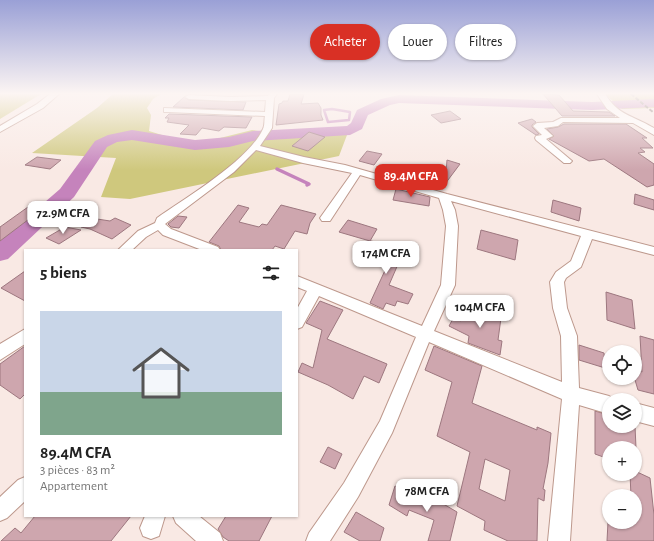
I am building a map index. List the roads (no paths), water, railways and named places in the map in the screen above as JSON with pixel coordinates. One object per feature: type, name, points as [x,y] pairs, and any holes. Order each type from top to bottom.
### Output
[{"type":"street","points":[[0,129],[17,119]]},
{"type":"street","points":[[125,249],[142,234],[159,225],[161,221],[242,161],[267,131],[268,119]]},
{"type":"street","points":[[567,161],[539,138],[549,136],[537,126],[542,124],[555,124],[562,120],[577,119]]},
{"type":"street","points":[[589,119],[637,121]]},
{"type":"street","points":[[633,119],[654,132]]},
{"type":"street","points":[[255,146],[283,155],[342,167],[443,196],[654,251]]},
{"type":"street","points":[[326,218],[357,172]]},
{"type":"street","points":[[317,541],[351,490],[386,427],[406,374],[446,290],[449,277],[452,219],[443,196]]},
{"type":"street","points":[[159,225],[168,232],[211,249]]},
{"type":"street","points":[[559,541],[571,394],[569,336],[560,308],[557,282],[561,275],[576,264],[588,234]]},
{"type":"street","points":[[298,281],[571,394],[602,403]]},
{"type":"street","points":[[298,321],[316,288]]},
{"type":"street","points":[[0,353],[24,337]]},
{"type":"street","points":[[642,414],[654,417]]},
{"type":"street","points":[[0,511],[24,488]]},
{"type":"street","points":[[184,517],[212,541]]},
{"type":"waterway","points":[[327,119],[328,122],[349,119]]},
{"type":"waterway","points":[[0,253],[67,193],[101,144],[113,138],[132,135],[195,145],[229,142],[253,136],[350,130],[357,126],[360,119]]},
{"type":"waterway","points":[[277,169],[309,184],[307,185]]}]
